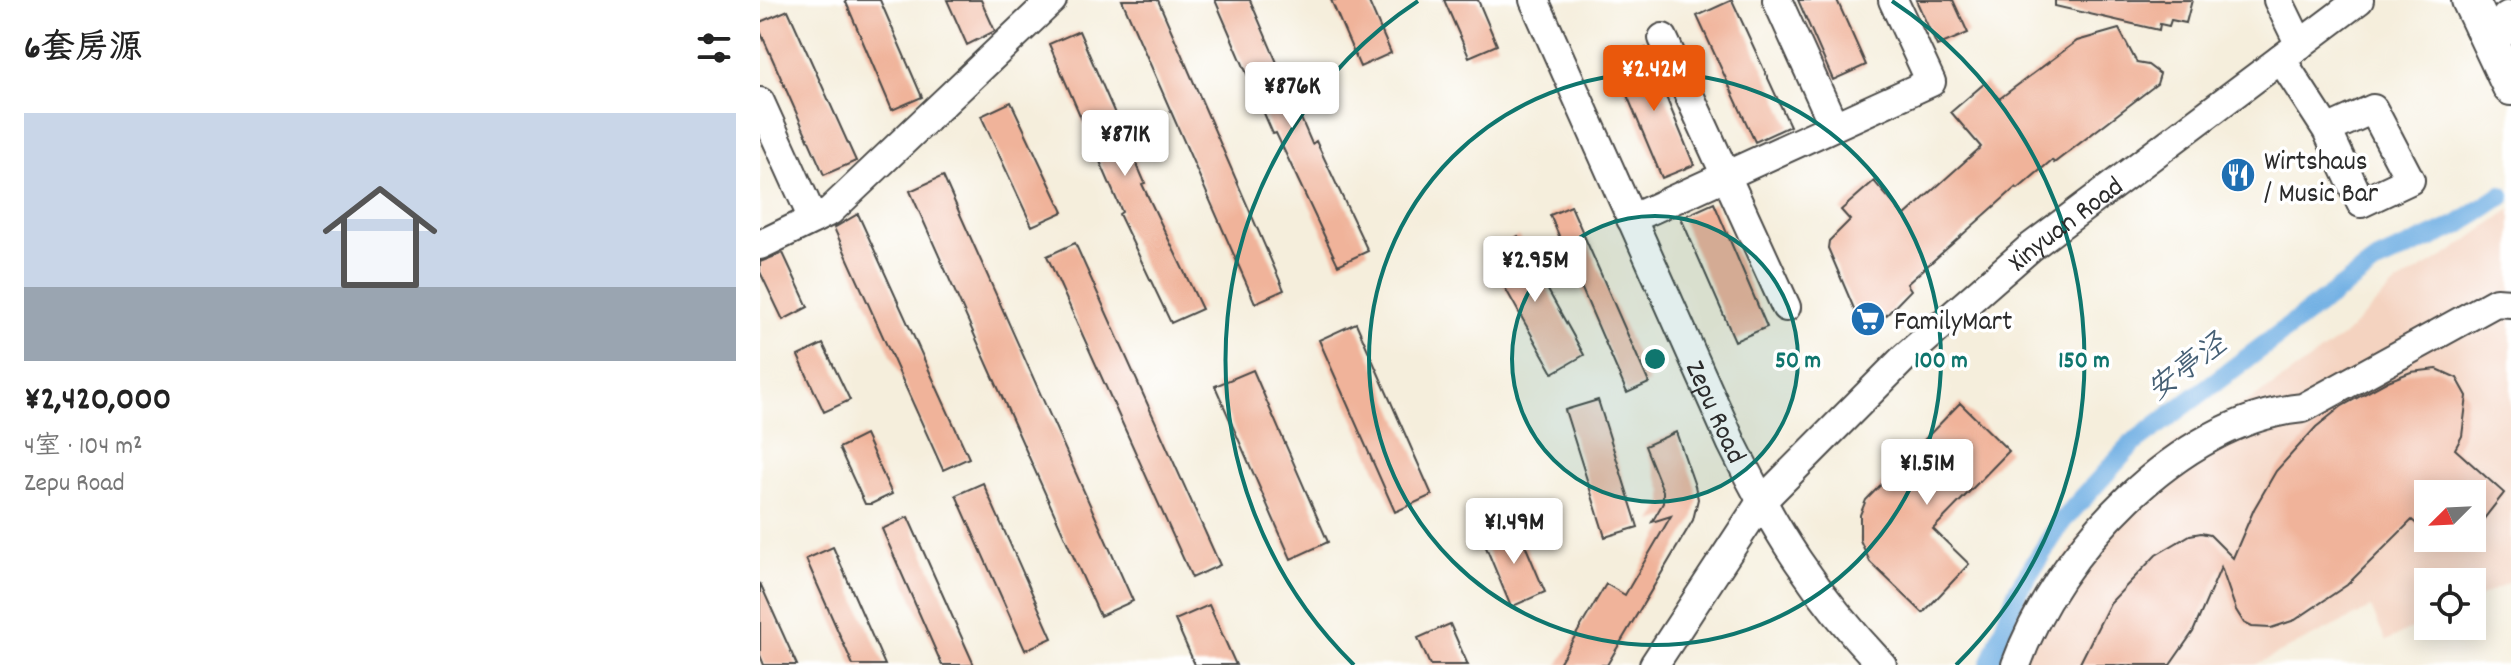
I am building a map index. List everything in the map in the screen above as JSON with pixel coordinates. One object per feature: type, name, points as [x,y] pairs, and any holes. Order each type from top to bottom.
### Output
[{"type":"main road","points":[[2470,0],[2511,87]]},
{"type":"street","points":[[760,245],[830,211],[1052,0]]},
{"type":"street","name":"Zepu Road","points":[[1534,0],[1761,502],[1820,596],[1882,665]]},
{"type":"street","points":[[1777,0],[1834,126]]},
{"type":"street","points":[[1631,219],[1931,82],[1893,0]]},
{"type":"street","points":[[2278,0],[2290,52],[2327,130]]},
{"type":"street","name":"Xinyuan Road","points":[[1654,665],[1761,502],[1858,401],[1967,300],[2031,247],[2359,0]]},
{"type":"street","points":[[1663,38],[1786,307]]},
{"type":"street","points":[[760,102],[813,219]]},
{"type":"street","points":[[2016,665],[2036,621],[2076,555],[2108,518],[2153,475],[2254,419],[2279,410],[2303,408],[2496,302],[2511,303]]},
{"type":"shaded area","points":[[2511,209],[2511,582],[2486,594],[2486,568],[2414,568],[2414,628],[2386,641],[2371,608],[2255,665],[2008,665],[2036,597],[2103,504],[2175,443],[2267,390],[2346,334],[2394,285],[2448,254]]},
{"type":"building","points":[[845,0],[880,0],[922,97],[892,110]]},
{"type":"building","points":[[947,0],[981,0],[995,31],[967,45]]},
{"type":"building","points":[[1122,0],[1158,0],[1284,290],[1255,303]]},
{"type":"building","points":[[1215,0],[1250,0],[1312,144],[1316,141],[1368,251],[1338,265],[1276,133],[1273,134]]},
{"type":"building","points":[[1331,0],[1368,0],[1391,53],[1360,67]]},
{"type":"building","points":[[1444,0],[1478,0],[1497,45],[1469,57]]},
{"type":"building","points":[[1732,0],[1790,126],[1755,142],[1697,16]]},
{"type":"building","points":[[1798,0],[1837,0],[1866,65],[1833,80]]},
{"type":"building","points":[[1916,0],[1953,0],[1968,33],[1937,46]]},
{"type":"building","points":[[2055,0],[2192,0],[2186,23],[2171,20],[2169,26],[2160,24],[2159,30],[2055,6]]},
{"type":"building","points":[[788,10],[856,161],[824,175],[760,31],[760,22]]},
{"type":"building","points":[[2119,29],[2137,63],[2148,65],[2160,74],[2157,84],[2054,163],[2052,160],[2018,189],[2016,187],[1907,284],[1911,290],[1877,325],[1861,325],[1828,248],[1829,241],[1850,220],[1841,210],[1874,181],[1904,216],[1981,147],[1951,112],[1985,83],[1999,99],[2077,41]]},
{"type":"building","points":[[1079,31],[1145,183],[1142,184],[1202,309],[1171,323],[1119,214],[1122,212],[1049,44]]},
{"type":"building","points":[[1646,48],[1694,165],[1662,178],[1613,62]]},
{"type":"building","points":[[1011,102],[1063,212],[1032,226],[981,116]]},
{"type":"building","points":[[943,176],[1133,601],[1100,616],[910,191]]},
{"type":"building","points":[[1714,203],[1767,327],[1735,341],[1681,218]]},
{"type":"building","points":[[1571,206],[1649,383],[1627,393],[1550,215]]},
{"type":"building","points":[[858,214],[969,458],[943,470],[834,228]]},
{"type":"building","points":[[1518,236],[1584,355],[1553,373],[1486,254]]},
{"type":"building","points":[[1075,243],[1220,565],[1192,578],[1047,256]]},
{"type":"building","points":[[783,253],[808,307],[783,320],[760,272],[760,262]]},
{"type":"building","points":[[1356,323],[1432,495],[1395,512],[1319,340]]},
{"type":"building","points":[[823,344],[850,400],[824,412],[798,356]]},
{"type":"building","points":[[2437,369],[2457,378],[2467,396],[2462,436],[2455,449],[2504,493],[2486,516],[2486,480],[2414,480],[2414,522],[2412,520],[2347,585],[2295,620],[2271,628],[2252,627],[2244,623],[2236,610],[2221,567],[2193,632],[2170,665],[2079,665],[2110,603],[2156,555],[2190,535],[2201,533],[2210,535],[2233,558],[2254,509],[2276,471],[2316,427],[2342,406],[2411,372]]},
{"type":"building","points":[[1253,370],[1328,542],[1291,559],[1215,386]]},
{"type":"building","points":[[1598,400],[1638,527],[1605,537],[1565,410]]},
{"type":"building","points":[[1960,403],[2009,451],[1933,529],[1969,564],[1923,613],[1870,562],[1860,540],[1860,515],[1866,500]]},
{"type":"building","points":[[1676,432],[1698,499],[1693,520],[1607,665],[1558,665],[1606,584],[1625,595],[1671,516],[1652,522],[1663,503],[1663,491],[1645,446]]},
{"type":"building","points":[[865,435],[892,494],[871,504],[865,504],[839,448]]},
{"type":"building","points":[[983,483],[1052,638],[1025,650],[956,495]]},
{"type":"building","points":[[908,517],[974,665],[942,665],[882,529]]},
{"type":"building","points":[[1517,526],[1545,592],[1511,607],[1483,540]]},
{"type":"building","points":[[833,547],[885,665],[853,665],[806,559]]},
{"type":"building","points":[[760,583],[797,665],[764,665],[760,655]]},
{"type":"building","points":[[1209,605],[1236,665],[1195,665],[1175,620]]},
{"type":"building","points":[[1450,624],[1468,665],[1430,665],[1418,638]]},
{"type":"waterway","name":"安亭泾","points":[[1990,665],[2018,590],[2062,521],[2132,444],[2376,262],[2458,225],[2501,196]]},
{"type":"place","name":"Wirtshaus / Music Bar","points":[[2238,175]]},
{"type":"place","name":"FamilyMart","points":[[1868,319]]}]
